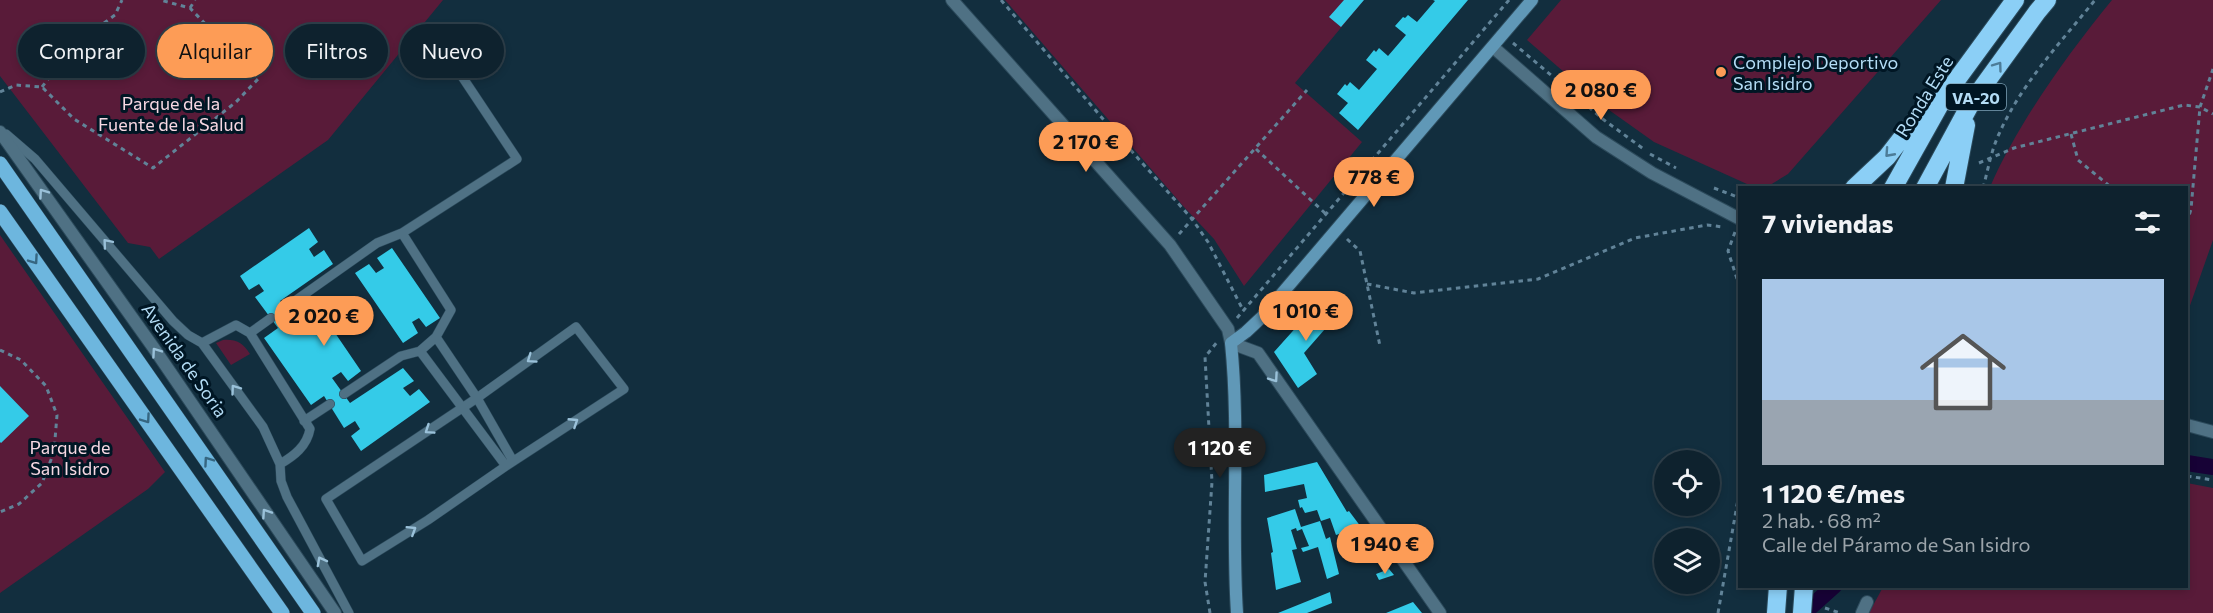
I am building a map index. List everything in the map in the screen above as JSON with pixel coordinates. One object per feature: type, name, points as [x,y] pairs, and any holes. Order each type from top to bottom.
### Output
[{"type":"highway","name":"Ronda Este","points":[[1894,186],[1944,97],[2015,0]]},
{"type":"highway","name":"VA-20","points":[[1926,186],[1971,103],[2047,0]]},
{"type":"highway","points":[[1856,186],[1887,157],[1926,106],[1944,97]]},
{"type":"highway","points":[[1954,186],[1971,103]]},
{"type":"highway","points":[[1802,613],[1804,588]]},
{"type":"highway","points":[[1776,613],[1778,589]]},
{"type":"main road","points":[[0,164],[314,613]]},
{"type":"main road","points":[[0,212],[282,613]]},
{"type":"street","points":[[952,0],[1170,245],[1228,329],[1235,378],[1237,613]]},
{"type":"street","points":[[1231,343],[1262,316],[1532,0]]},
{"type":"street","points":[[1493,47],[1596,137],[1652,173],[1705,200],[1738,224]]},
{"type":"street","name":"Avenida de Soria","points":[[0,131],[153,347],[335,613]]},
{"type":"street","points":[[1705,200],[1738,208]]},
{"type":"street","points":[[1231,343],[1258,354],[1440,613]]},
{"type":"street","points":[[2188,425],[2213,432]]},
{"type":"lane","points":[[285,308],[377,243],[402,233],[517,159],[463,78]]},
{"type":"lane","points":[[0,131],[35,159],[173,321],[188,335],[202,343],[263,427],[280,464],[281,481],[287,497],[349,613]]},
{"type":"lane","points":[[344,394],[401,356],[420,351],[436,337],[452,310],[402,233]]},
{"type":"lane","points":[[250,333],[271,318]]},
{"type":"lane","points":[[202,343],[236,325],[250,333],[310,429],[293,457],[280,464]]},
{"type":"lane","points":[[576,327],[624,389],[510,463],[428,520],[362,561],[326,500],[477,398],[576,327]]},
{"type":"lane","points":[[436,337],[477,398],[510,463]]},
{"type":"lane","points":[[420,351],[510,463]]},
{"type":"lane","points":[[304,421],[330,404]]},
{"type":"path","points":[[42,87],[75,44],[115,15],[122,0]]},
{"type":"path","points":[[0,92],[16,85],[42,87],[74,119],[153,168],[236,102],[258,79],[190,8],[160,0]]},
{"type":"path","points":[[190,8],[195,0]]},
{"type":"path","points":[[1001,0],[1192,219],[1208,242],[1243,310],[1509,0]]},
{"type":"path","points":[[1984,186],[1998,135],[2021,95],[2056,47],[2095,0]]},
{"type":"path","points":[[1510,41],[1604,120],[1648,152],[1678,169]]},
{"type":"path","points":[[2188,220],[2191,209],[2200,107],[2213,70]]},
{"type":"path","points":[[1170,245],[1307,90]]},
{"type":"path","points":[[1979,164],[2014,148],[2184,105],[2200,107],[2213,114]]},
{"type":"path","points":[[2071,134],[2078,160],[2110,186]]},
{"type":"path","points":[[1256,149],[1326,214],[1360,251],[1380,346]]},
{"type":"path","points":[[1708,186],[1738,197]]},
{"type":"path","points":[[1367,284],[1414,293],[1538,279],[1635,238],[1707,225],[1738,224],[1728,251],[1738,282]]},
{"type":"path","points":[[1210,613],[1205,582],[1212,482],[1205,357],[1216,343]]},
{"type":"path","points":[[0,350],[21,360],[46,386],[57,415],[54,452],[42,483],[19,504],[0,512]]},
{"type":"path","points":[[2188,476],[2213,480]]},
{"type":"path","points":[[1718,613],[1738,499]]},
{"type":"path","points":[[1825,608],[1840,613]]},
{"type":"green space","name":"Parque de la Fuente de la Salud","points":[[0,0],[443,0],[423,24],[400,24],[400,52],[388,67],[388,24],[285,24],[285,78],[379,78],[328,140],[159,259],[150,247],[128,243],[0,76]]},
{"type":"green space","points":[[1005,0],[1364,0],[1295,83],[1362,142],[1244,286],[1214,239]]},
{"type":"green space","name":"Complejo Deportivo San Isidro","points":[[1561,0],[1941,0],[1788,174],[1770,185],[1747,184],[1654,142],[1602,105],[1527,40]]},
{"type":"green space","points":[[2112,0],[2213,0],[2213,240],[2188,311],[2188,186],[1990,186],[2029,114],[2078,43]]},
{"type":"green space","name":"Parque de San Isidro","points":[[0,235],[165,472],[148,489],[0,593]]},
{"type":"green space","points":[[223,340],[239,342],[250,354],[231,365],[216,343]]},
{"type":"green space","points":[[2188,483],[2213,488],[2213,613],[1869,613],[1882,588],[2188,588]]},
{"type":"building","points":[[1344,0],[1364,0],[1341,27],[1329,17]]},
{"type":"building","points":[[1433,0],[1468,0],[1358,130],[1339,113],[1348,103],[1337,94],[1345,84],[1347,86],[1350,82],[1359,90],[1377,69],[1366,60],[1374,50],[1376,52],[1379,48],[1388,56],[1406,35],[1395,26],[1408,15],[1417,22],[1435,1]]},
{"type":"building","points":[[309,228],[318,242],[309,249],[314,257],[324,250],[333,264],[280,301],[298,327],[307,322],[300,312],[314,302],[361,371],[348,381],[341,372],[332,378],[350,403],[403,368],[414,381],[403,388],[410,396],[419,389],[430,402],[361,451],[351,436],[360,429],[355,421],[344,428],[324,396],[311,405],[264,338],[278,328],[255,297],[264,291],[259,284],[249,290],[240,276]]},
{"type":"building","points":[[392,248],[440,318],[426,327],[419,318],[412,322],[418,333],[403,343],[355,273],[369,264],[376,273],[384,268],[377,258]]},
{"type":"building","points":[[1325,295],[1341,319],[1325,329],[1304,353],[1317,374],[1298,388],[1274,352]]},
{"type":"building","points":[[0,386],[29,416],[1,443],[0,442]]},
{"type":"building","points":[[1317,462],[1347,512],[1349,511],[1361,527],[1336,535],[1330,518],[1321,521],[1317,510],[1305,513],[1302,507],[1300,508],[1298,500],[1307,498],[1304,484],[1265,492],[1264,475]]},
{"type":"building","points":[[1295,509],[1301,527],[1320,521],[1326,539],[1330,537],[1339,574],[1327,579],[1318,547],[1303,552],[1301,548],[1309,546],[1302,529],[1297,531],[1296,528],[1291,530],[1297,549],[1292,550],[1301,582],[1276,590],[1267,518]]},
{"type":"building","points":[[1389,569],[1394,575],[1379,580],[1376,574]]},
{"type":"building","points":[[1330,592],[1332,603],[1307,613],[1278,613]]},
{"type":"building","points":[[1413,602],[1422,613],[1386,613]]},
{"type":"waterway","points":[[2188,463],[2213,467]]},
{"type":"waterway","points":[[1804,613],[1832,588]]},
{"type":"place","name":"Complejo Deportivo San Isidro","points":[[1721,72]]}]
